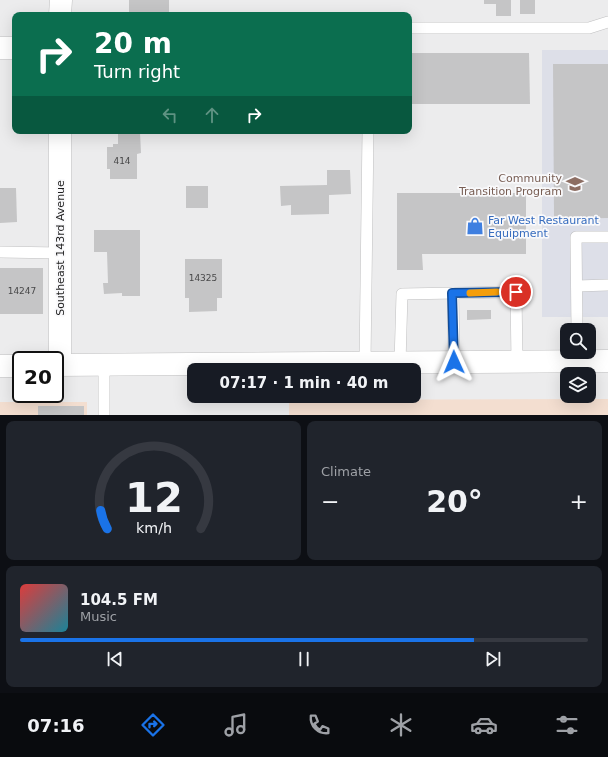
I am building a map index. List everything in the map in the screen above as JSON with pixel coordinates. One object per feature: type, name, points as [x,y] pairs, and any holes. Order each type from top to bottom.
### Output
[{"type":"main road","points":[[60,12],[61,0]]},
{"type":"main road","points":[[0,48],[12,48]]},
{"type":"main road","name":"Southeast 143rd Avenue","points":[[57,351],[60,253],[60,134]]},
{"type":"main road","points":[[400,363],[517,362],[560,358]]},
{"type":"main road","points":[[592,359],[608,361]]},
{"type":"main road","points":[[64,365],[187,364]]},
{"type":"main road","points":[[0,366],[12,366]]},
{"type":"lane","points":[[412,28],[589,28],[608,22]]},
{"type":"lane","points":[[365,363],[368,134]]},
{"type":"lane","points":[[577,323],[576,237],[608,237]]},
{"type":"lane","points":[[0,252],[60,253]]},
{"type":"lane","points":[[576,286],[608,285]]},
{"type":"lane","points":[[400,363],[402,294],[516,292],[517,362]]},
{"type":"lane","points":[[452,293],[454,362]]},
{"type":"lane","points":[[104,365],[104,415]]},
{"type":"shaded area","name":"Community Transition Program","points":[[542,50],[608,50],[608,317],[542,317]]},
{"type":"shaded area","points":[[560,399],[560,403],[596,403],[596,399],[608,399],[608,415],[289,415],[289,403],[421,403],[421,400]]},
{"type":"shaded area","points":[[0,402],[87,402],[87,415],[0,415]]},
{"type":"building","points":[[129,0],[169,0],[169,12],[129,12]]},
{"type":"building","points":[[484,0],[511,0],[511,16],[496,16],[496,4],[484,4]]},
{"type":"building","points":[[520,0],[535,0],[535,14],[520,14]]},
{"type":"building","points":[[412,53],[529,53],[530,104],[412,104]]},
{"type":"building","points":[[553,64],[608,64],[608,218],[554,219]]},
{"type":"building","points":[[118,134],[140,134],[141,153],[137,154],[137,179],[110,179],[110,169],[107,169],[107,147],[113,147],[113,144],[118,144]]},
{"type":"building","points":[[327,170],[350,170],[351,194],[329,195],[329,214],[291,215],[291,205],[281,206],[280,186],[327,185]]},
{"type":"building","points":[[186,186],[208,186],[208,208],[186,208]]},
{"type":"building","points":[[0,188],[16,188],[17,222],[0,223]]},
{"type":"building","points":[[397,193],[526,193],[526,254],[422,254],[423,270],[397,270]]},
{"type":"building","points":[[94,230],[140,230],[140,296],[122,296],[122,293],[104,294],[103,283],[108,283],[107,252],[94,252]]},
{"type":"building","points":[[185,259],[222,259],[222,298],[217,298],[217,311],[189,312],[189,298],[185,298]]},
{"type":"building","points":[[0,268],[43,268],[43,314],[0,314]]},
{"type":"building","points":[[467,310],[491,310],[491,319],[467,320]]},
{"type":"building","points":[[38,406],[84,406],[84,415],[38,415]]},
{"type":"slow traffic","points":[[470,293],[497,292]]},
{"type":"place","name":"Community Transition Program","points":[[575,184]]},
{"type":"place","name":"Far West Restaurant Equipment","points":[[475,226]]},
{"type":"route","points":[[454,362],[452,293],[516,292]]}]
